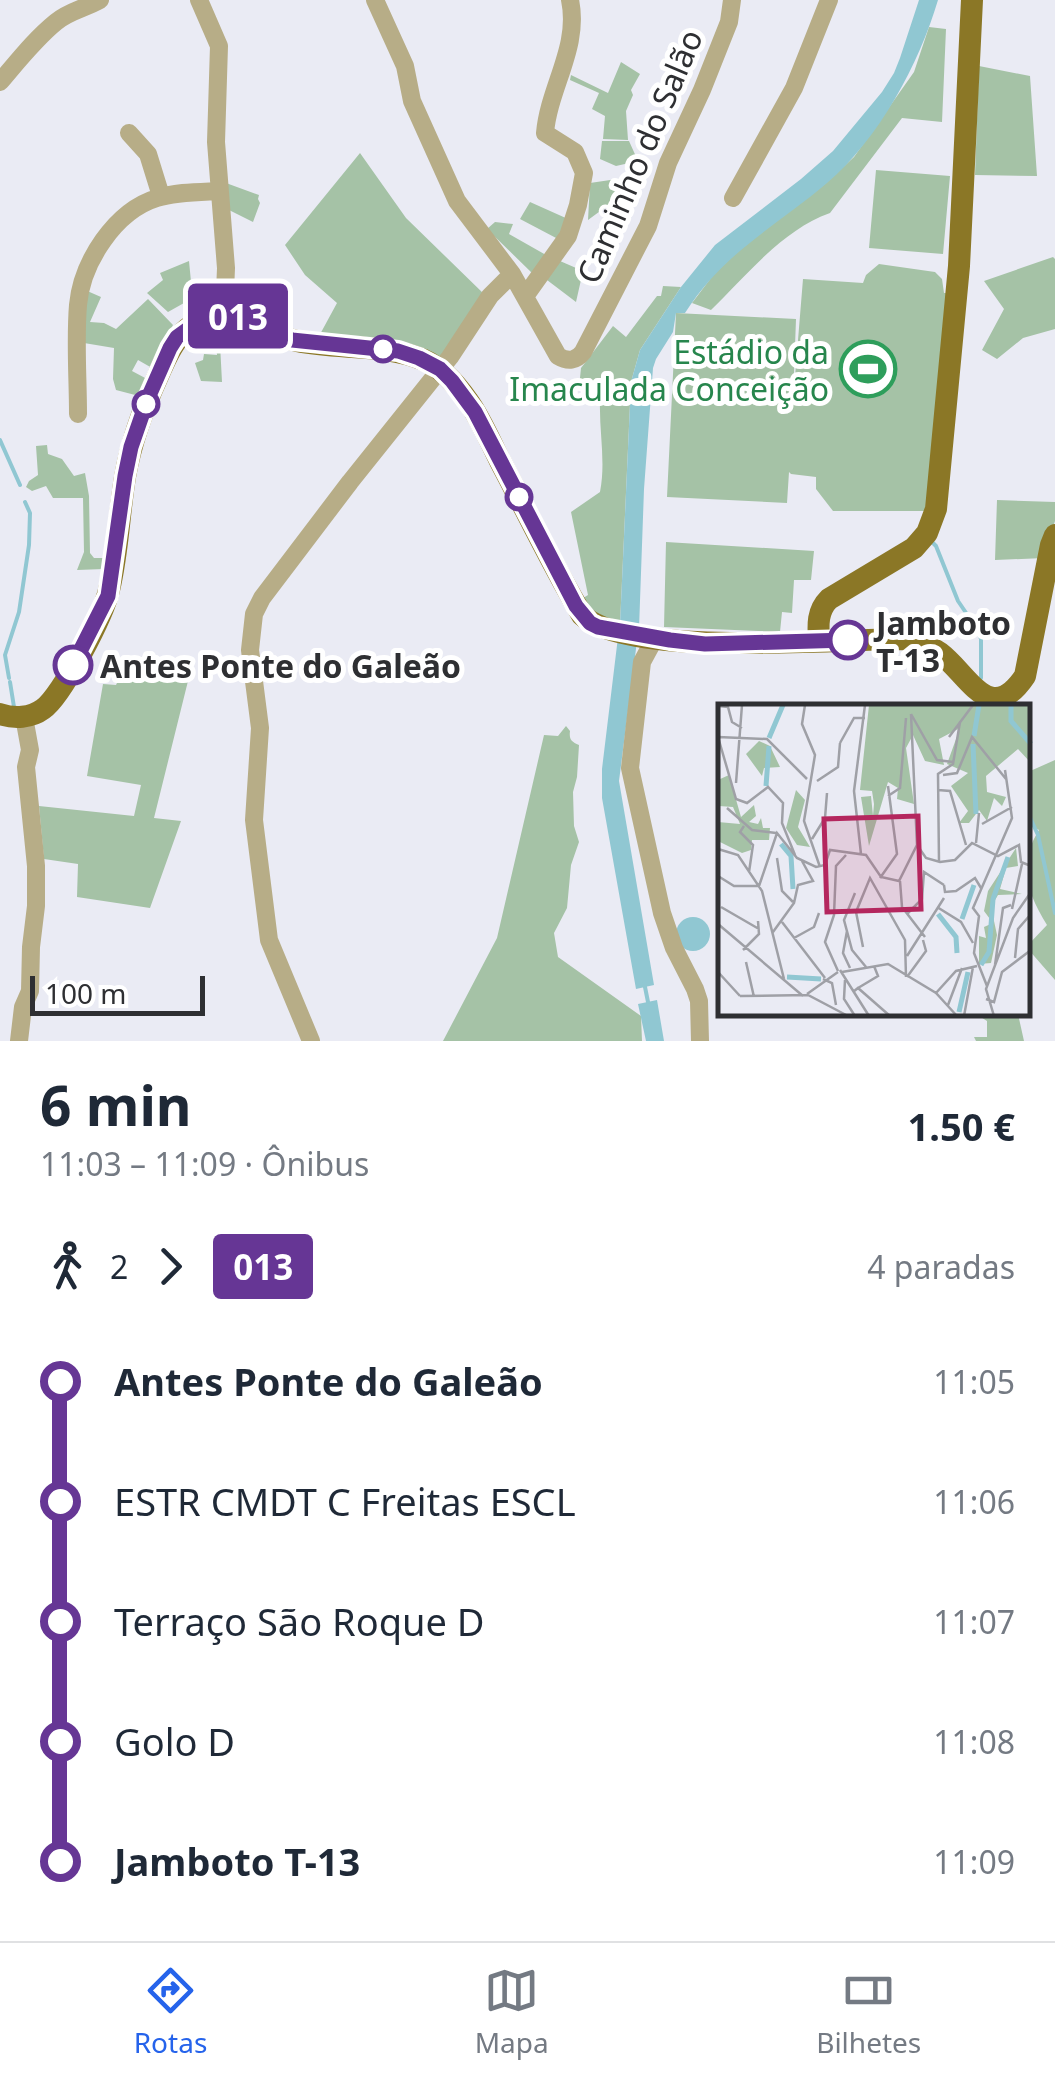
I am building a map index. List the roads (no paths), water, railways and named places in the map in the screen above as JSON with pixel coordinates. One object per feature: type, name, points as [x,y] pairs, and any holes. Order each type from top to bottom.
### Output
[{"type":"main road","points":[[818,641],[823,606],[914,548],[927,533],[935,513],[957,288],[972,0]]},
{"type":"main road","points":[[11,716],[43,709],[54,698],[103,609],[112,578],[131,447],[148,398],[177,337],[214,316],[253,320],[292,340],[398,351],[440,369],[475,412],[576,606],[598,627],[705,644],[903,638],[942,655],[964,680],[986,696],[997,698],[1011,694],[1026,676],[1055,536]]},
{"type":"street","points":[[0,82],[56,22],[100,0]]},
{"type":"street","points":[[200,0],[219,46],[216,142],[226,268],[224,316]]},
{"type":"street","points":[[375,0],[405,66],[412,101],[457,202],[526,295],[568,236],[584,172],[575,152],[545,132],[547,112],[570,46],[570,0]]},
{"type":"street","name":"Caminho do Salão","points":[[526,295],[558,356],[568,360],[579,357],[648,226],[668,163],[729,22],[732,0]]},
{"type":"street","points":[[733,198],[794,88],[829,0]]},
{"type":"street","points":[[129,133],[148,154],[161,196]]},
{"type":"street","points":[[78,414],[78,304],[88,270],[102,243],[119,221],[161,196],[219,191]]},
{"type":"street","points":[[311,1041],[269,940],[266,921],[254,820],[260,728],[250,650],[254,614],[338,497],[450,357],[490,296],[512,274]]},
{"type":"street","points":[[646,637],[630,768],[662,914],[699,1001],[700,1041]]},
{"type":"street","points":[[11,716],[30,750],[26,767],[36,866],[30,992],[23,1007],[20,1041]]},
{"type":"water","points":[[919,0],[938,0],[908,74],[864,145],[827,183],[733,257],[685,313],[676,313],[673,332],[653,368],[639,629],[620,625],[631,382],[640,350],[681,287],[715,245],[833,151],[882,92],[894,73]]},
{"type":"water","points":[[618,637],[637,641],[619,781],[654,985],[636,989],[602,798]]},
{"type":"water","points":[[693,917],[705,922],[710,934],[705,946],[693,951],[681,946],[676,934],[681,922]]},
{"type":"water","points":[[657,1000],[664,1041],[646,1041],[638,1004]]},
{"type":"waterway","points":[[0,440],[20,485]]},
{"type":"waterway","points":[[9,678],[5,655],[19,612],[29,545],[30,513],[25,502]]},
{"type":"waterway","points":[[932,542],[958,601],[981,639],[981,678]]},
{"type":"waterway","points":[[10,682],[14,707]]},
{"type":"waterway","points":[[1030,817],[1038,835],[1055,913]]},
{"type":"waterway","points":[[644,982],[648,1002]]},
{"type":"place","name":"Estádio da Imaculada Conceição","points":[[868,369]]},
{"type":"place","name":"Jamboto T-13","points":[[848,640]]},
{"type":"place","name":"Antes Ponte do Galeão","points":[[73,665]]}]
